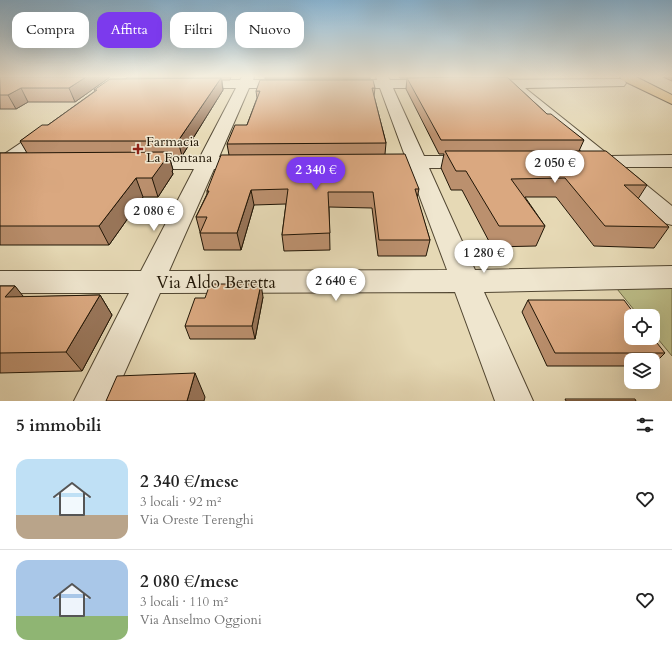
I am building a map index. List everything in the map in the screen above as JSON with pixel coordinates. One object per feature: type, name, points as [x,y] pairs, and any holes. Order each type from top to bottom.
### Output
[{"type":"main road","points":[[661,96],[672,100]]},
{"type":"street","points":[[92,401],[240,96]]},
{"type":"street","points":[[390,96],[514,401]]},
{"type":"street","points":[[526,96],[672,218]]},
{"type":"street","points":[[2,163],[62,121]]},
{"type":"street","points":[[574,162],[672,161]]},
{"type":"street","points":[[362,162],[487,162]]},
{"type":"street","points":[[2,163],[36,163]]},
{"type":"street","points":[[121,163],[261,163]]},
{"type":"street","name":"Via Aldo Beretta","points":[[0,282],[465,281],[672,277]]},
{"type":"green space","points":[[672,283],[672,356],[660,341],[660,309],[633,309],[613,284]]},
{"type":"building","points":[[89,96],[209,96],[178,141],[20,141],[42,125],[48,125]]},
{"type":"building","points":[[258,96],[374,96],[386,143],[227,144],[235,125],[247,125]]},
{"type":"building","points":[[417,96],[527,96],[547,114],[551,114],[584,140],[441,140]]},
{"type":"building","points":[[445,151],[606,151],[647,185],[624,185],[669,227],[605,226],[565,178],[511,179],[545,226],[499,226],[466,171],[456,171]]},
{"type":"building","points":[[168,152],[165,156],[168,156],[152,178],[136,178],[99,226],[0,226],[0,153]]},
{"type":"building","points":[[405,154],[419,189],[415,189],[430,240],[379,240],[373,192],[328,192],[330,233],[282,235],[288,189],[251,190],[237,233],[200,233],[207,217],[196,217],[209,191],[207,191],[221,155]]},
{"type":"building","points":[[210,284],[261,284],[252,326],[185,326],[195,298],[205,298]]},
{"type":"building","points":[[0,286],[15,286],[5,297],[100,295],[66,352],[0,353]]},
{"type":"building","points":[[528,300],[624,300],[631,309],[624,309],[624,345],[659,345],[665,353],[624,353],[555,353]]},
{"type":"building","points":[[195,373],[187,401],[106,401],[117,376]]},
{"type":"building","points":[[565,399],[635,399],[636,401],[566,401]]},
{"type":"place","name":"Farmacia La Fontana","points":[[138,149]]}]
